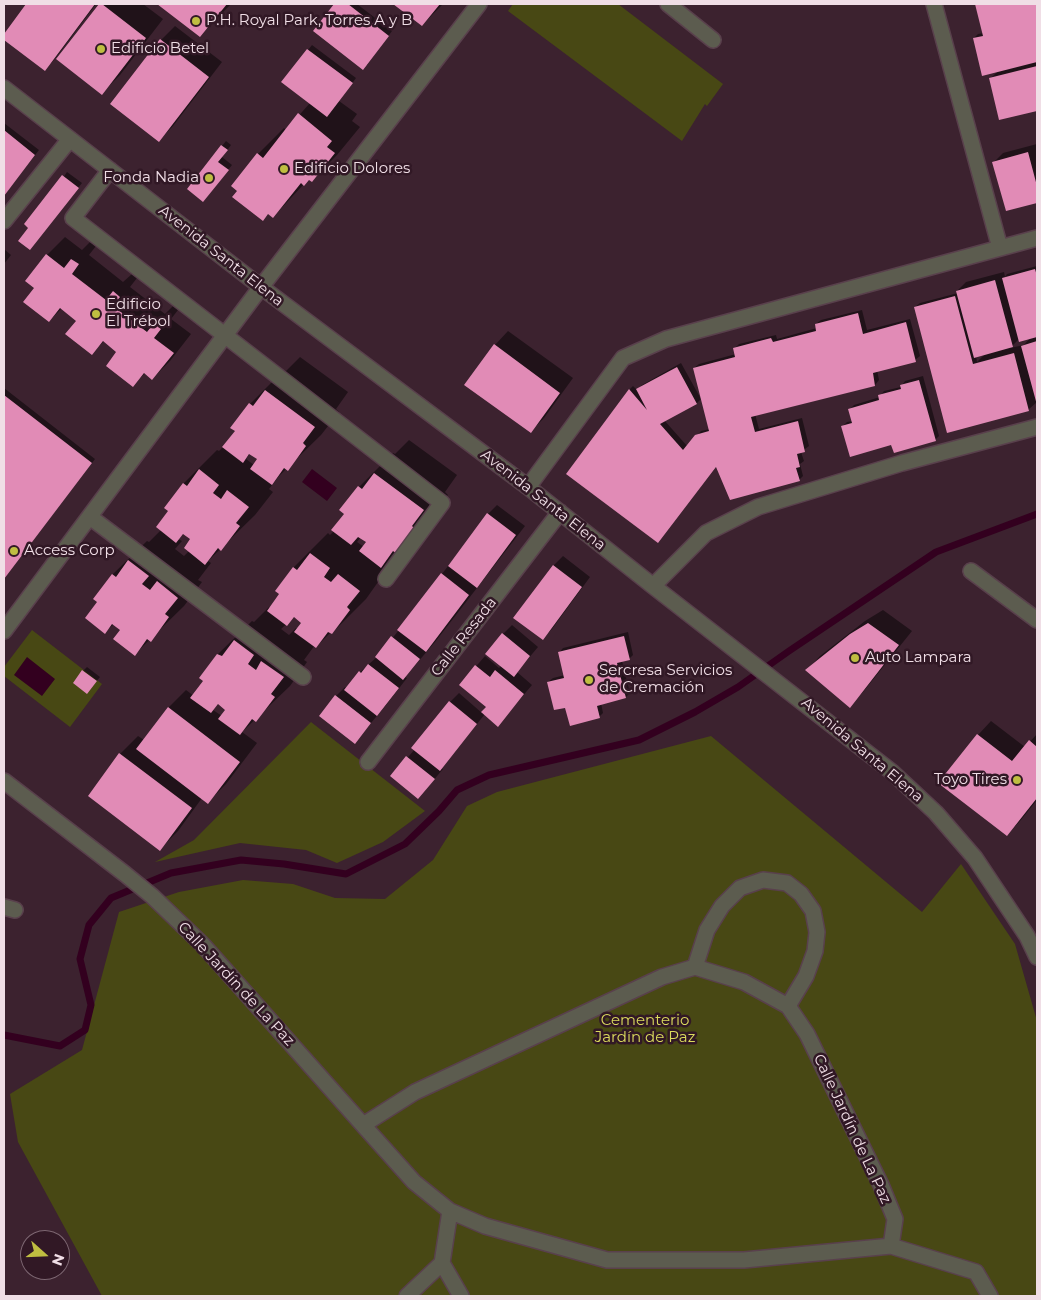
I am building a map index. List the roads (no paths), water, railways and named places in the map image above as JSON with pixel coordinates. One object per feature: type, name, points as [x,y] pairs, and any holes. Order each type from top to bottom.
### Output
[{"type":"street","points":[[4,631],[261,287],[479,4]]},
{"type":"street","points":[[668,4],[713,40]]},
{"type":"street","points":[[934,4],[1000,248]]},
{"type":"street","name":"Avenida Santa Elena","points":[[4,90],[261,287],[528,487],[652,586],[892,772],[936,813],[975,858],[1027,936],[1037,957]]},
{"type":"street","points":[[4,221],[70,139]]},
{"type":"street","points":[[110,170],[73,218],[442,503],[386,579]]},
{"type":"street","points":[[528,487],[623,358],[666,339],[1037,238]]},
{"type":"street","points":[[652,586],[706,533],[758,507],[902,463],[1037,427]]},
{"type":"street","name":"Calle Resada","points":[[368,762],[560,512]]},
{"type":"street","points":[[90,517],[304,677]]},
{"type":"street","points":[[971,571],[1037,620]]},
{"type":"street","name":"Calle Jardín de La Paz","points":[[4,781],[152,896],[209,951],[414,1182],[450,1211],[485,1226],[608,1260],[744,1260],[891,1246],[895,1219],[881,1185],[807,1034],[788,1006],[744,982],[695,967]]},
{"type":"street","points":[[363,1125],[415,1092],[662,977],[695,967],[707,930],[722,906],[740,888],[763,880],[787,883],[801,894],[813,911],[817,932],[816,952],[806,976],[788,1006]]},
{"type":"street","points":[[407,1296],[442,1263],[450,1211]]},
{"type":"street","points":[[891,1246],[976,1272],[990,1296]]},
{"type":"street","points":[[442,1263],[461,1296]]},
{"type":"waterway","points":[[4,1035],[60,1046],[85,1030],[91,1005],[80,959],[89,925],[111,898],[171,873],[241,860],[284,864],[346,874],[405,844],[439,811],[457,790],[489,775],[639,740],[695,712],[738,687],[936,552],[1037,514]]},
{"type":"place","name":"P.H. Royal Park, Torres A y B","points":[[196,21]]},
{"type":"place","name":"Edificio Betel","points":[[101,49]]},
{"type":"place","name":"Edificio Dolores","points":[[284,169]]},
{"type":"place","name":"Fonda Nadia","points":[[209,178]]},
{"type":"place","name":"Edificio El Trébol","points":[[96,314]]},
{"type":"place","name":"Access Corp","points":[[14,551]]},
{"type":"place","name":"Auto Lampara","points":[[855,658]]},
{"type":"place","name":"Sercresa Servicios de Cremación","points":[[589,680]]},
{"type":"place","name":"Toyo Tires","points":[[1017,780]]},
{"type":"park label","name":"Cementerio Jardín de Paz","points":[[645,1030]]}]
